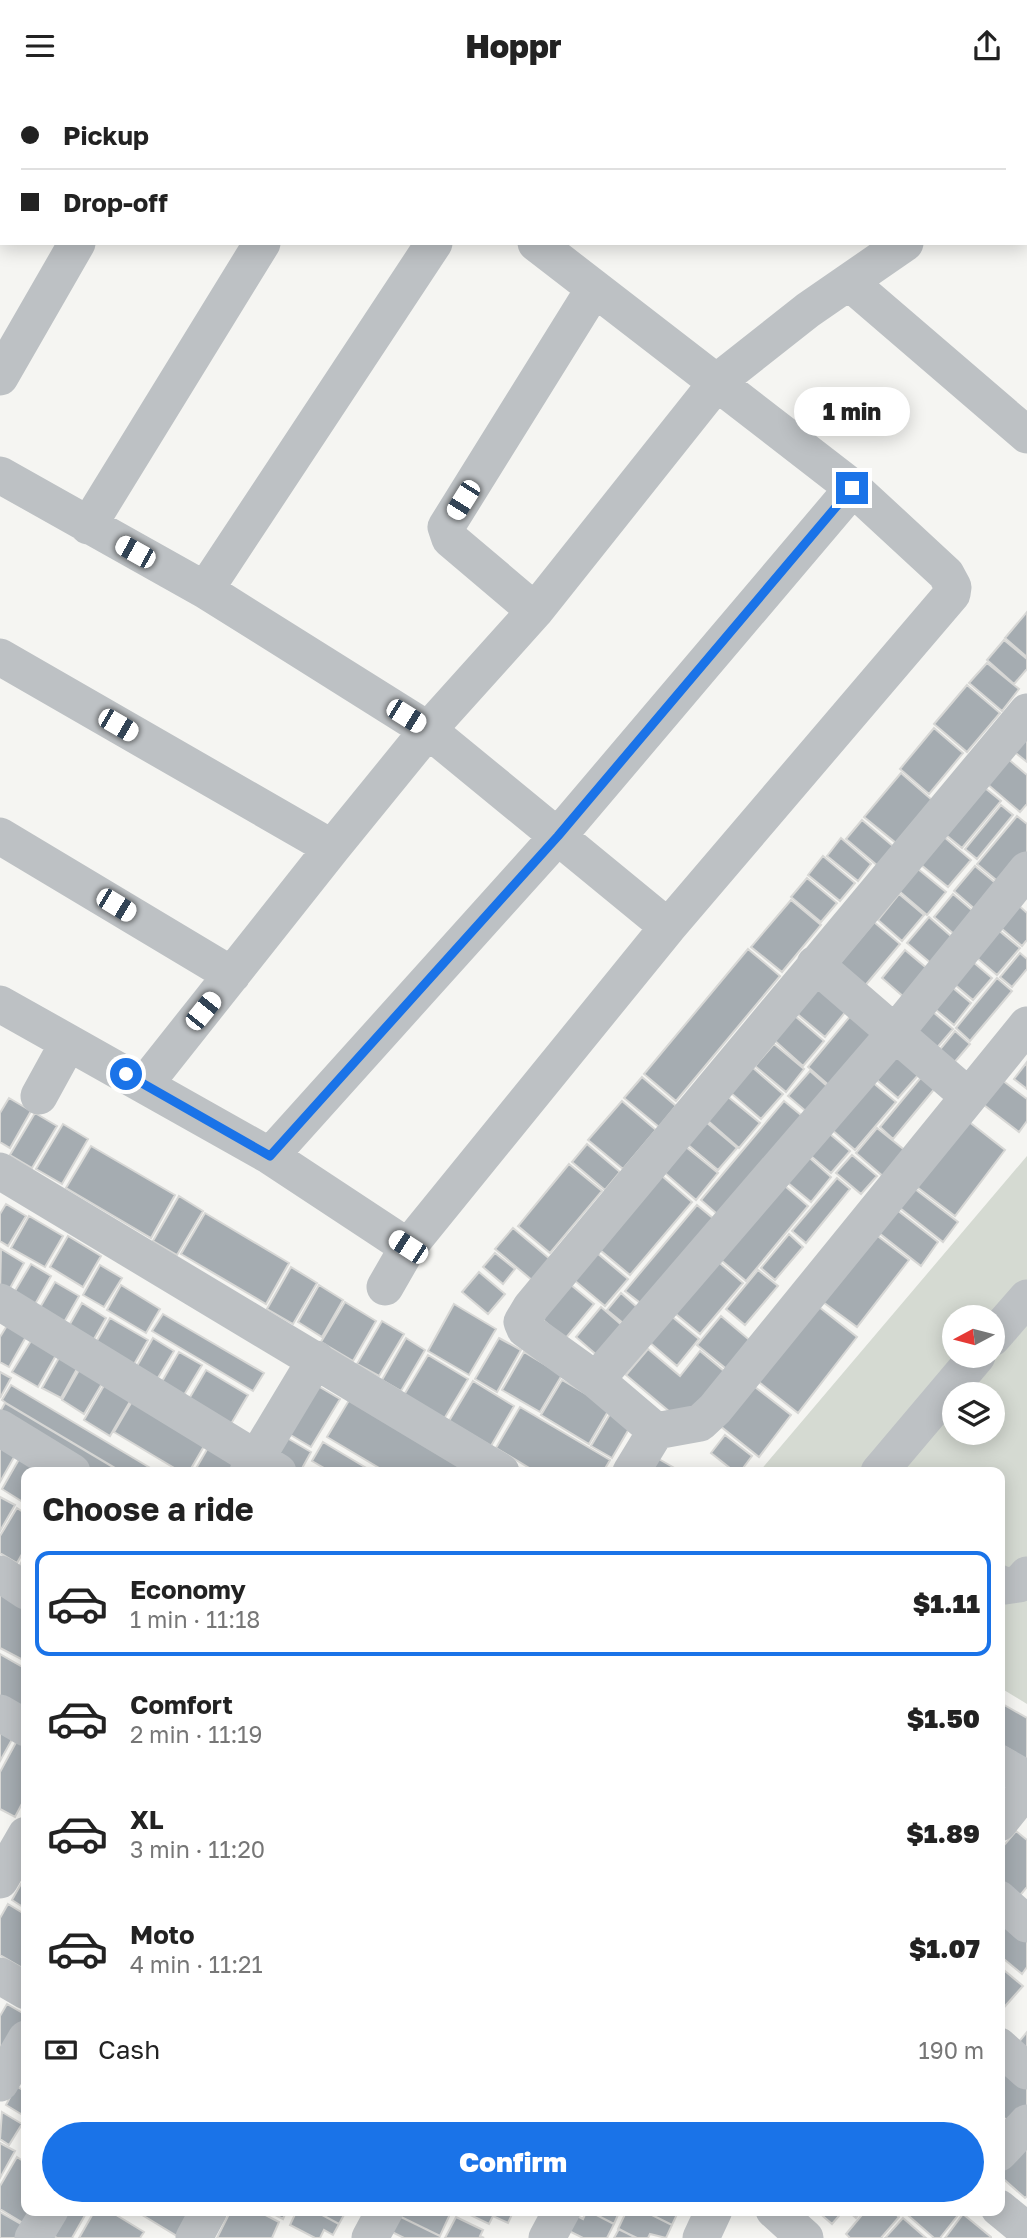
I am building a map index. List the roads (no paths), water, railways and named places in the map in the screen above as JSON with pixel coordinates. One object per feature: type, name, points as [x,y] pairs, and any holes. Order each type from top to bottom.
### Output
[{"type":"street","points":[[0,377],[76,245]]},
{"type":"street","points":[[88,526],[260,245]]},
{"type":"street","points":[[205,590],[432,245]]},
{"type":"street","points":[[385,1287],[408,1247],[668,927],[952,594],[953,587],[946,574],[852,488],[718,381],[539,245]]},
{"type":"street","points":[[145,1084],[428,730],[535,611],[718,381],[849,282],[881,249]]},
{"type":"street","points":[[849,282],[1027,435]]},
{"type":"street","points":[[535,611],[450,539],[446,527],[594,289]]},
{"type":"street","points":[[0,475],[205,590],[428,730],[668,927]]},
{"type":"street","points":[[270,1156],[558,836],[852,488]]},
{"type":"street","points":[[0,657],[332,848]]},
{"type":"street","points":[[656,1431],[596,1380],[525,1329],[522,1322],[524,1317],[1027,712]]},
{"type":"street","points":[[0,836],[232,975]]},
{"type":"street","points":[[596,1380],[894,1034],[1027,870]]},
{"type":"street","points":[[815,964],[968,1096]]},
{"type":"street","points":[[0,1004],[67,1045],[145,1084],[270,1156],[408,1247]]},
{"type":"street","points":[[634,1467],[656,1431],[700,1423],[715,1409],[1027,1025]]},
{"type":"street","points":[[39,1096],[67,1045]]},
{"type":"street","points":[[0,1171],[493,1467]]},
{"type":"street","points":[[1005,1324],[1027,1298]]},
{"type":"street","points":[[0,1301],[261,1467],[316,1359]]},
{"type":"street","points":[[882,1467],[966,1369]]},
{"type":"street","points":[[0,1428],[64,1467]]},
{"type":"street","points":[[0,1574],[21,1588]]},
{"type":"street","points":[[1005,1586],[1019,1584],[1027,1575]]},
{"type":"street","points":[[0,1713],[21,1725]]},
{"type":"street","points":[[1005,1766],[1027,1779]]},
{"type":"street","points":[[1005,1816],[1027,1788]]},
{"type":"street","points":[[0,1880],[18,1842]]},
{"type":"street","points":[[1005,1904],[1027,1924]]},
{"type":"street","points":[[0,1976],[21,1988]]},
{"type":"street","points":[[0,2083],[21,2047]]},
{"type":"street","points":[[1005,2051],[1027,2071]]},
{"type":"street","points":[[1005,2147],[1027,2123]]},
{"type":"street","points":[[1005,2212],[1027,2231]]},
{"type":"street","points":[[33,2238],[46,2216]]},
{"type":"street","points":[[194,2238],[206,2216]]},
{"type":"street","points":[[370,2238],[382,2216]]},
{"type":"street","points":[[547,2238],[559,2216]]},
{"type":"street","points":[[701,2238],[711,2216]]},
{"type":"street","points":[[781,2216],[805,2238]]}]
